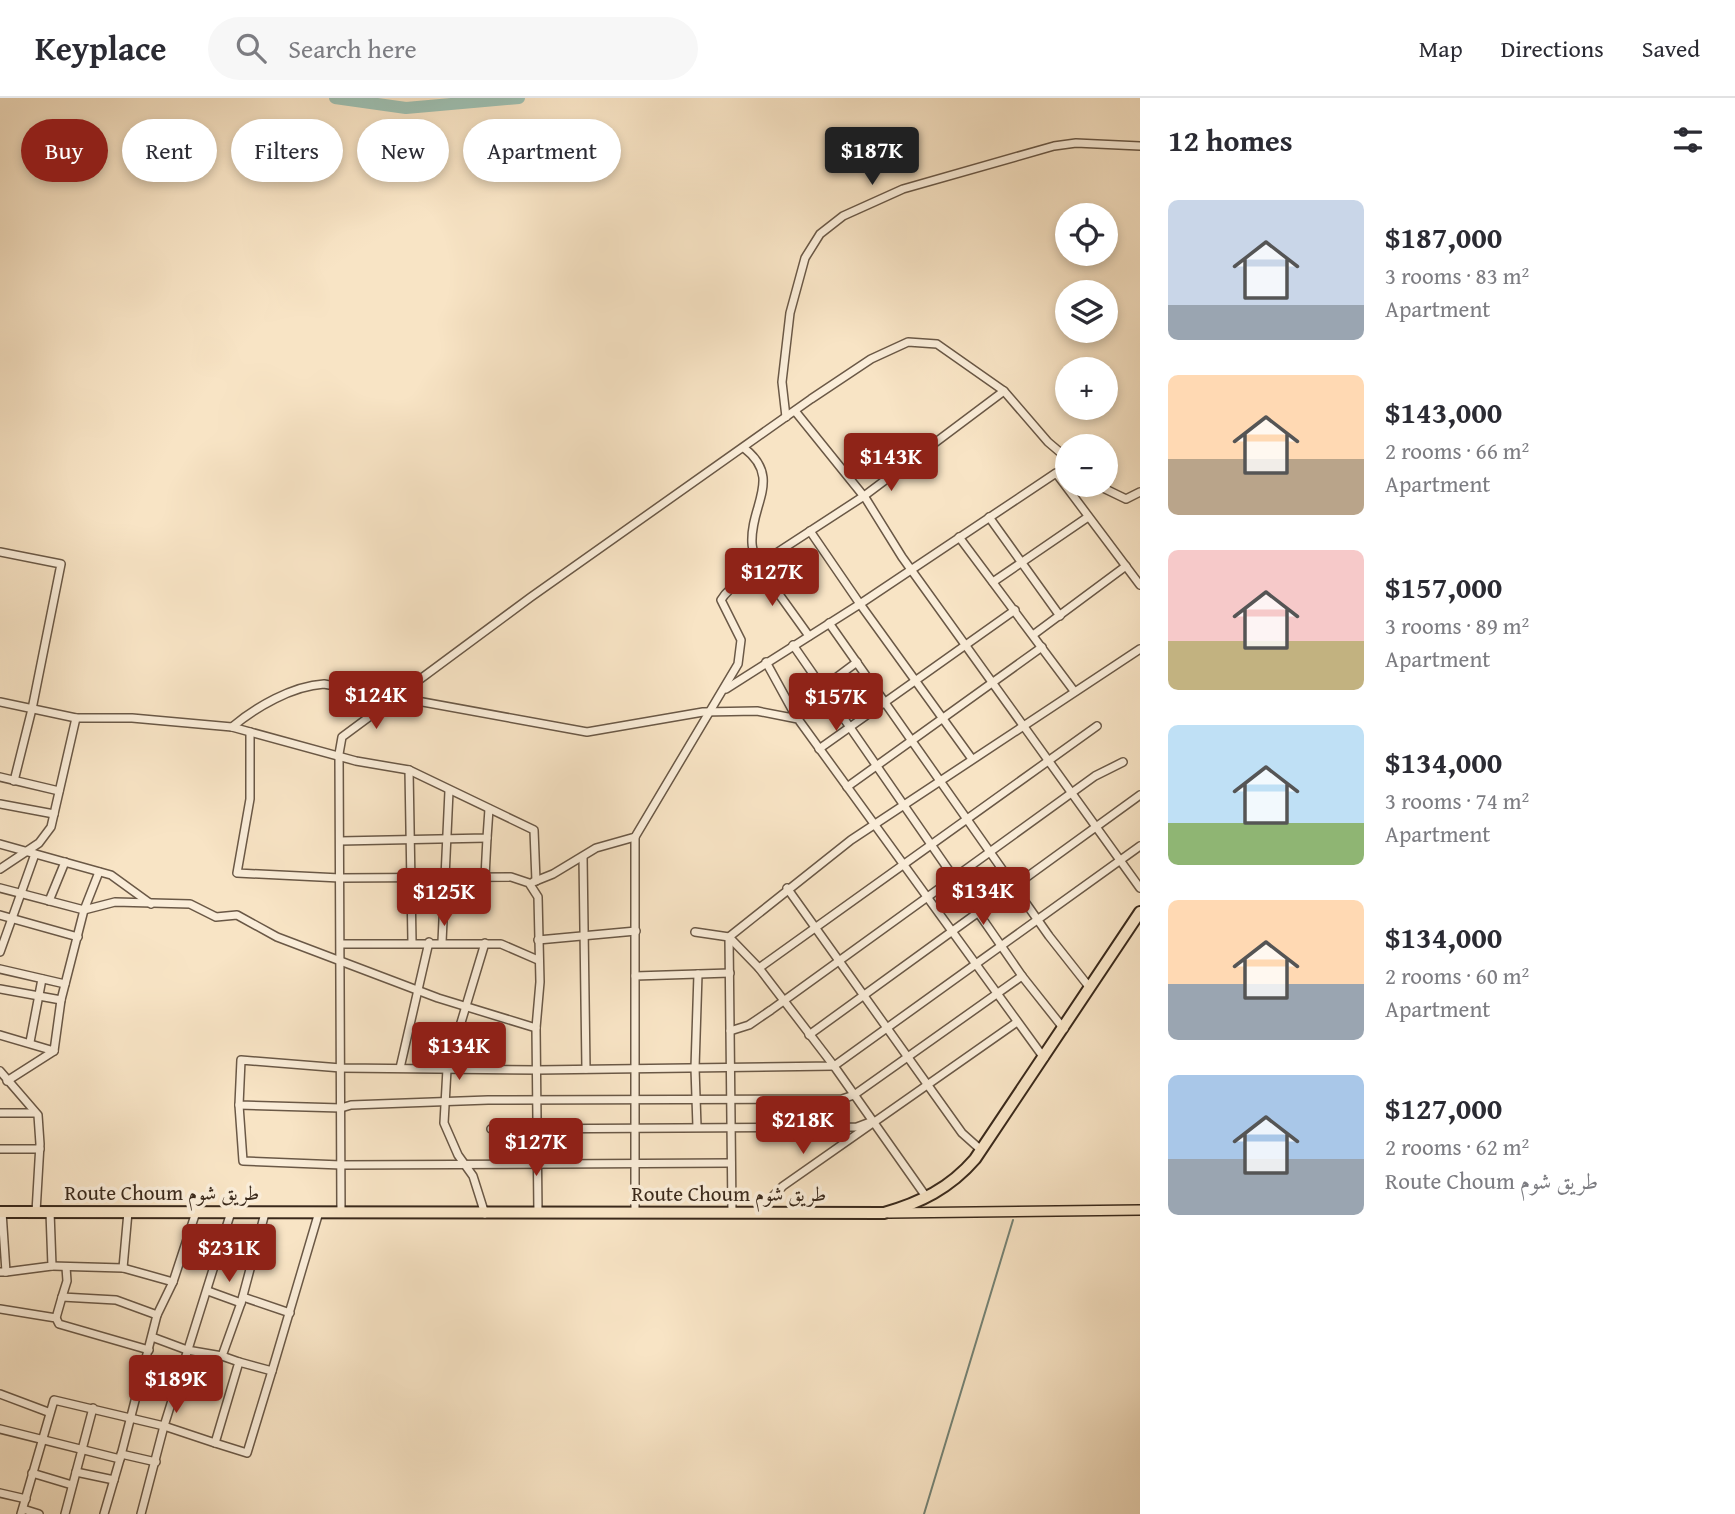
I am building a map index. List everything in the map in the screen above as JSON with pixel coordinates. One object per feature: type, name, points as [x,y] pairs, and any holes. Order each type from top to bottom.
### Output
[{"type":"highway","name":"Route Choum طريق شوم","points":[[1,1212],[884,1213],[927,1198],[957,1177],[981,1150],[1045,1058],[1140,912]]},
{"type":"main road","points":[[884,1213],[1140,1210]]},
{"type":"street","points":[[786,417],[783,366],[794,295],[809,250],[834,221],[911,187],[1054,146],[1076,143],[1140,146]]},
{"type":"street","points":[[341,1213],[339,754],[342,737],[531,597],[786,417],[871,359],[908,342],[937,344],[1004,391],[1055,448]]},
{"type":"street","points":[[635,1213],[635,836],[738,664],[741,640],[721,600],[729,587],[753,573],[758,565],[864,496],[1004,391]]},
{"type":"street","points":[[795,411],[864,496],[911,571],[1140,888]]},
{"type":"street","points":[[744,448],[761,463],[765,475],[752,543],[758,565],[809,636]]},
{"type":"street","points":[[723,691],[911,571],[1056,473],[1140,585]]},
{"type":"street","points":[[1118,495],[1126,499],[1140,492]]},
{"type":"street","points":[[989,517],[1060,616]]},
{"type":"street","points":[[993,582],[1088,517]]},
{"type":"street","points":[[810,531],[972,759]]},
{"type":"street","points":[[959,537],[1074,691]]},
{"type":"street","points":[[0,552],[61,564],[32,709],[14,781]]},
{"type":"street","points":[[1033,635],[1126,566]]},
{"type":"street","points":[[820,749],[1015,610]]},
{"type":"street","points":[[830,623],[942,779],[1014,887],[1090,988]]},
{"type":"street","points":[[793,646],[953,879],[1022,976],[1064,1029]]},
{"type":"street","points":[[847,787],[911,739],[944,720],[1042,647]]},
{"type":"street","points":[[729,937],[788,888],[875,824],[1140,649]]},
{"type":"street","points":[[766,662],[798,719],[1045,1058]]},
{"type":"street","points":[[793,710],[857,662]]},
{"type":"street","points":[[232,727],[248,713],[311,685],[324,684],[587,732],[711,712],[757,711],[798,719]]},
{"type":"street","points":[[0,702],[76,718],[132,718],[232,727],[339,754],[356,761],[409,770],[534,830],[533,882],[538,897],[540,982],[536,1028],[538,1213]]},
{"type":"street","points":[[0,869],[39,843],[51,827],[76,718]]},
{"type":"street","points":[[759,968],[1097,726]]},
{"type":"street","points":[[250,732],[250,799],[237,873],[340,878],[511,877],[533,882],[596,848],[635,836]]},
{"type":"street","points":[[730,1031],[749,1025],[1072,793],[1123,762]]},
{"type":"street","points":[[409,770],[412,942]]},
{"type":"street","points":[[0,778],[59,791]]},
{"type":"street","points":[[442,942],[449,838],[449,791]]},
{"type":"street","points":[[809,1035],[1140,795]]},
{"type":"street","points":[[0,804],[54,814]]},
{"type":"street","points":[[485,877],[489,809]]},
{"type":"street","points":[[340,841],[487,838]]},
{"type":"street","points":[[0,844],[111,875],[151,905]]},
{"type":"street","points":[[732,1163],[341,1165],[243,1161],[239,1105],[241,1060],[341,1068],[537,1070],[834,1066],[1140,846]]},
{"type":"street","points":[[0,952],[23,894],[35,854]]},
{"type":"street","points":[[583,857],[586,1069]]},
{"type":"street","points":[[49,901],[65,862]]},
{"type":"street","points":[[7,1081],[54,1051],[65,984],[85,910],[99,872]]},
{"type":"street","points":[[0,888],[85,910],[114,902],[190,904],[216,917],[237,915],[276,937],[341,959],[418,990],[536,1028]]},
{"type":"street","points":[[788,888],[837,961],[864,994],[962,1133],[981,1150]]},
{"type":"street","points":[[0,915],[78,937]]},
{"type":"street","points":[[538,940],[636,931]]},
{"type":"street","points":[[695,932],[729,937],[759,968],[834,1066],[927,1198]]},
{"type":"street","points":[[729,937],[732,1213]]},
{"type":"street","points":[[400,1068],[429,942]]},
{"type":"street","points":[[341,944],[485,943],[516,949],[538,960]]},
{"type":"street","points":[[485,943],[447,1069],[444,1104],[447,1132],[458,1155],[468,1165],[485,1214]]},
{"type":"street","points":[[0,969],[65,984]]},
{"type":"street","points":[[635,976],[730,973]]},
{"type":"street","points":[[698,974],[695,1068],[698,1127]]},
{"type":"street","points":[[239,1105],[341,1108],[351,1105],[537,1100],[815,1100],[854,1095],[1022,976]]},
{"type":"street","points":[[30,1042],[42,979]]},
{"type":"street","points":[[0,989],[38,998],[61,1000]]},
{"type":"street","points":[[756,1213],[783,1186],[1017,1023]]},
{"type":"street","points":[[0,1035],[54,1051]]},
{"type":"street","points":[[0,1071],[35,1113],[40,1149],[36,1212]]},
{"type":"street","points":[[0,1113],[35,1113]]},
{"type":"street","points":[[491,1129],[857,1127],[873,1121]]},
{"type":"street","points":[[0,1149],[40,1149]]},
{"type":"street","points":[[1,1212],[3,1272],[52,1266],[123,1268],[173,1282]]},
{"type":"street","points":[[50,1212],[52,1266]]},
{"type":"street","points":[[123,1268],[128,1212]]},
{"type":"street","points":[[104,1514],[158,1315],[173,1282],[196,1212]]},
{"type":"street","points":[[141,1514],[164,1426],[231,1212]]},
{"type":"street","points":[[39,1514],[22,1512],[48,1412],[54,1400],[164,1426],[247,1453],[319,1212]]},
{"type":"street","points":[[222,1356],[242,1300],[264,1213]]},
{"type":"street","points":[[56,1318],[67,1281],[66,1268]]},
{"type":"street","points":[[208,1291],[290,1313]]},
{"type":"street","points":[[62,1297],[116,1300],[158,1315]]},
{"type":"street","points":[[0,1309],[56,1318],[60,1324],[94,1336],[149,1350]]},
{"type":"street","points":[[152,1338],[272,1371]]},
{"type":"street","points":[[215,1443],[239,1362]]},
{"type":"street","points":[[0,1394],[48,1412]]},
{"type":"street","points":[[65,1514],[93,1408]]},
{"type":"street","points":[[0,1429],[82,1449],[156,1462]]},
{"type":"street","points":[[76,1472],[114,1480]]},
{"type":"street","points":[[32,1474],[72,1485]]},
{"type":"street","points":[[0,1493],[26,1499]]},
{"type":"waterway","points":[[335,98],[406,108],[519,98]]},
{"type":"waterway","points":[[924,1514],[1013,1220]]}]
